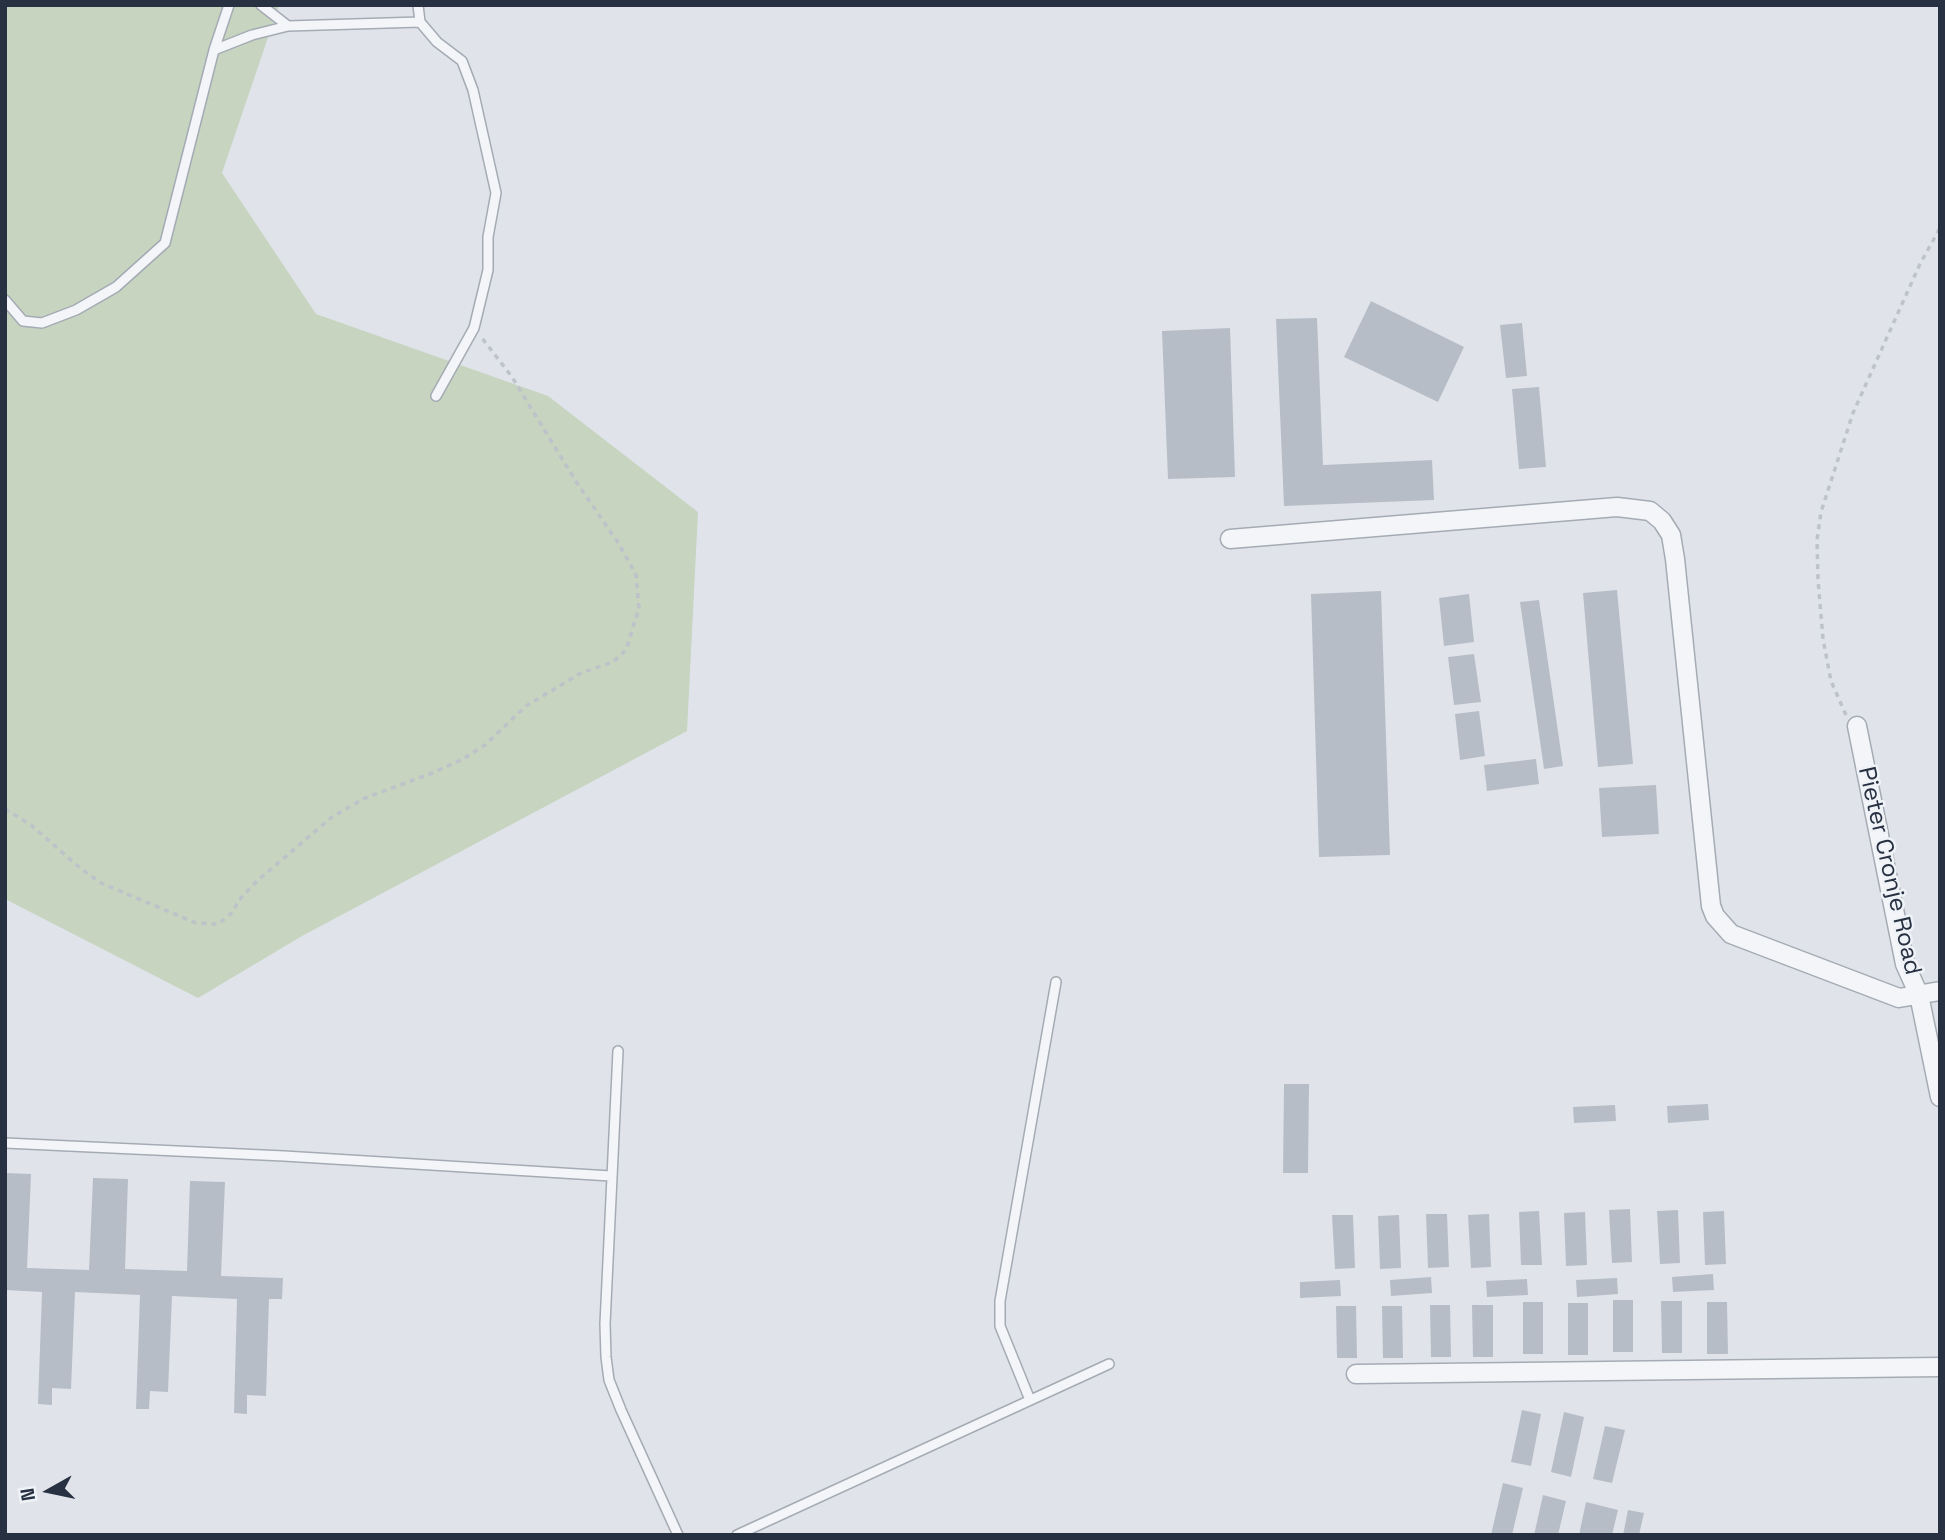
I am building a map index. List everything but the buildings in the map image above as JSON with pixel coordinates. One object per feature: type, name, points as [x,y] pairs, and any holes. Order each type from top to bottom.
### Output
[{"type":"street","points":[[1230,539],[1617,507],[1650,511],[1662,521],[1671,535],[1675,559],[1711,906],[1715,916],[1731,934],[1899,998],[1940,991]]},
{"type":"street","name":"Pieter Cronje Road","points":[[1857,726],[1905,964],[1919,995],[1940,1097]]},
{"type":"street","points":[[1356,1374],[1940,1367]]},
{"type":"lane","points":[[5,300],[23,321],[42,323],[76,310],[116,287],[165,243],[214,50],[229,5]]},
{"type":"lane","points":[[261,5],[288,26]]},
{"type":"lane","points":[[418,5],[420,22],[437,43],[462,61],[473,90],[496,193],[488,237],[488,270],[474,328],[436,396]]},
{"type":"lane","points":[[214,50],[252,35],[288,26],[420,22]]},
{"type":"lane","points":[[1030,1400],[1000,1326],[1000,1301],[1056,982]]},
{"type":"lane","points":[[618,1051],[605,1324],[609,1380],[678,1535]]},
{"type":"lane","points":[[5,1143],[284,1156],[611,1176]]},
{"type":"lane","points":[[737,1535],[1109,1364]]},
{"type":"path","points":[[1857,726],[1847,718],[1831,681],[1823,639],[1817,540],[1821,512],[1853,413],[1920,264],[1940,228]]},
{"type":"path","points":[[5,809],[31,825],[101,883],[196,923],[218,924],[233,912],[238,901],[257,881],[332,817],[366,798],[463,759],[485,745],[526,706],[552,688],[581,673],[613,662],[626,650],[639,608],[636,575],[512,377],[474,328]]},
{"type":"green space","points":[[5,5],[279,5],[222,173],[316,314],[548,396],[698,512],[687,731],[302,936],[198,998],[5,899]]}]
